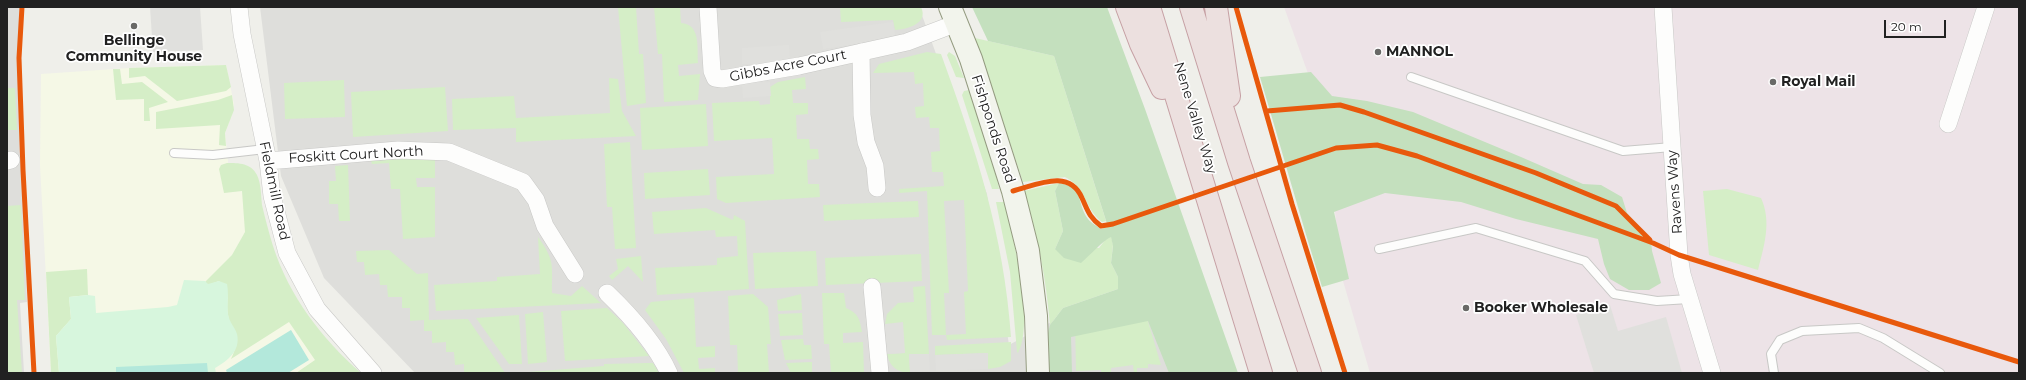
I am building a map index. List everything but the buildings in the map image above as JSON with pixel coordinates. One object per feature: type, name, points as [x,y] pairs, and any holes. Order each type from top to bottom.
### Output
[{"type":"highway","points":[[1127,7],[1141,44],[1190,145]]},
{"type":"highway","name":"Nene Valley Way","points":[[1149,7],[1261,373]]},
{"type":"highway","name":"Nene Valley Way","points":[[1191,7],[1239,162],[1310,373]]},
{"type":"highway","points":[[1216,7],[1239,162]]},
{"type":"street","name":"Fieldmill Road","points":[[239,7],[242,34],[266,155],[272,196],[288,253],[317,309],[373,373]]},
{"type":"street","name":"Gibbs Acre Court","points":[[708,7],[712,71],[715,78],[722,79],[791,67],[907,42],[953,15]]},
{"type":"street","name":"Ravens Way","points":[[1663,7],[1679,255],[1689,299],[1712,373]]},
{"type":"street","points":[[1948,124],[1986,7]]},
{"type":"street","name":"Fishponds Road","points":[[953,15],[971,59],[1013,191],[1028,251],[1036,316],[1038,373]]},
{"type":"street","name":"Gibbs Acre Court","points":[[861,52],[862,115],[866,142],[874,166],[878,188]]},
{"type":"street","name":"Foskitt Court North","points":[[266,155],[398,150],[449,152],[523,182],[536,200],[545,226],[575,274]]},
{"type":"street","points":[[872,286],[880,373]]},
{"type":"street","points":[[607,293],[631,318],[661,359],[669,373]]},
{"type":"lane","points":[[1411,77],[1623,150],[1672,147]]},
{"type":"lane","points":[[174,153],[266,155]]},
{"type":"lane","points":[[1379,249],[1476,228],[1585,261],[1614,294],[1658,301],[1689,299]]},
{"type":"lane","points":[[1774,373],[1771,354],[1780,340],[1802,331],[1859,328],[1883,338],[1940,373]]},
{"type":"shaded area","points":[[7,7],[24,7],[19,41],[27,302],[20,303],[24,373],[7,373]]},
{"type":"shaded area","points":[[150,7],[200,7],[203,50],[153,52]]},
{"type":"shaded area","points":[[260,7],[919,7],[987,194],[1009,345],[1073,310],[1152,305],[1183,373],[415,373],[324,278],[281,176]]},
{"type":"shaded area","points":[[1284,7],[2019,7],[2019,373],[1370,373],[1341,274],[1327,126]]},
{"type":"shaded area","points":[[893,22],[896,38],[823,49],[820,32]]},
{"type":"shaded area","points":[[789,45],[790,60],[766,64],[742,64],[742,48]]},
{"type":"shaded area","points":[[226,65],[234,104],[232,115],[225,133],[229,171],[248,188],[280,283],[350,373],[51,373],[40,165],[41,74],[129,68]]},
{"type":"shaded area","points":[[770,82],[771,96],[743,98],[742,83]]},
{"type":"shaded area","points":[[1610,305],[1618,331],[1666,317],[1682,373],[1594,373],[1576,315]]},
{"type":"shaded area","points":[[903,322],[905,353],[887,354],[885,324]]},
{"type":"shaded area","points":[[988,353],[988,369],[936,371],[935,355]]},
{"type":"shaded area","points":[[909,354],[929,354],[930,371],[910,372]]},
{"type":"green space","points":[[618,7],[636,7],[639,54],[643,54],[646,103],[627,106]]},
{"type":"green space","points":[[654,7],[680,7],[681,23],[687,24],[695,32],[697,38],[698,63],[678,65],[679,76],[700,74],[698,100],[664,102],[662,54],[658,54]]},
{"type":"green space","points":[[840,7],[921,7],[923,13],[922,18],[916,24],[911,27],[895,30],[893,20],[841,22]]},
{"type":"green space","points":[[972,7],[1107,7],[1145,109],[1238,373],[1169,373],[1148,321],[1071,337],[1072,373],[1046,373],[1046,341],[1050,325],[1063,308],[1118,289],[1118,277],[1111,263],[1113,246],[1111,237],[1101,244],[1081,263],[1064,258],[1055,249],[1063,231],[1055,191],[1059,183],[1073,188],[1079,196],[1084,213],[1091,222],[1101,229],[1108,227],[1054,56],[988,41]]},
{"type":"green space","points":[[975,38],[1054,56],[1106,221],[1102,222],[1096,216],[1078,187],[1065,177],[1023,182]]},
{"type":"green space","points":[[927,52],[941,54],[977,159],[995,228],[1002,263],[1011,337],[947,340],[946,335],[932,335],[927,191],[899,193],[899,189],[944,186],[943,172],[932,172],[931,152],[940,151],[939,128],[930,128],[929,117],[916,118],[915,107],[924,106],[923,83],[915,84],[914,72],[873,73],[879,64]],"holes":[[[964,200],[968,291],[964,292],[966,334],[946,335],[944,293],[949,293],[944,201]]]},
{"type":"green space","points":[[949,52],[955,56],[964,78],[956,77],[947,55]]},
{"type":"green space","points":[[226,65],[231,87],[226,91],[177,101],[145,76],[129,78],[129,68]]},
{"type":"green space","points":[[113,69],[120,69],[122,84],[142,82],[168,102],[149,108],[150,121],[144,121],[144,99],[116,100]]},
{"type":"green space","points":[[1311,72],[1332,96],[1367,101],[1413,112],[1583,184],[1601,185],[1622,197],[1627,213],[1651,239],[1652,251],[1661,283],[1649,290],[1629,290],[1610,279],[1604,264],[1598,239],[1516,219],[1461,202],[1385,193],[1334,212],[1349,279],[1322,287],[1260,77]]},
{"type":"green space","points":[[805,77],[806,89],[792,90],[793,103],[808,103],[808,114],[796,115],[797,139],[809,139],[810,149],[818,149],[819,159],[807,160],[808,184],[819,184],[820,197],[726,203],[717,199],[716,177],[774,174],[772,138],[714,141],[712,103],[759,101],[760,105],[770,104],[770,87],[778,82]]},
{"type":"green space","points":[[609,78],[618,79],[622,111],[636,136],[516,142],[516,128],[453,130],[452,99],[514,96],[516,118],[610,113]]},
{"type":"green space","points":[[344,80],[345,117],[285,119],[284,83]]},
{"type":"green space","points":[[445,87],[448,131],[353,137],[351,92]]},
{"type":"green space","points":[[7,88],[15,88],[17,130],[7,130]]},
{"type":"green space","points":[[969,90],[995,169],[999,189],[992,189],[962,95],[964,91]]},
{"type":"green space","points":[[232,95],[234,110],[225,133],[226,146],[219,145],[220,125],[156,129],[156,112],[218,100]]},
{"type":"green space","points":[[706,104],[708,146],[642,150],[640,108]]},
{"type":"green space","points":[[630,142],[636,248],[615,249],[612,207],[607,207],[604,144]]},
{"type":"green space","points":[[422,158],[435,159],[435,178],[416,178],[417,187],[435,187],[435,237],[403,239],[400,189],[391,189],[389,163],[372,164],[371,161]]},
{"type":"green space","points":[[227,163],[244,164],[251,168],[257,175],[261,189],[262,205],[272,241],[288,282],[308,316],[320,331],[361,373],[296,373],[315,360],[289,322],[231,359],[236,345],[236,336],[228,315],[228,298],[226,292],[219,281],[208,285],[205,282],[232,255],[245,232],[242,191],[224,193],[219,169],[221,165]]},
{"type":"green space","points":[[348,165],[350,221],[339,221],[338,204],[329,204],[329,181],[336,181],[335,166]]},
{"type":"green space","points":[[708,169],[710,195],[645,199],[644,173]]},
{"type":"green space","points":[[1059,183],[1055,191],[1063,231],[1055,249],[1099,248],[1106,239],[1111,236],[1113,245],[1111,263],[1118,277],[1118,289],[1063,308],[1050,325],[1041,257],[1024,191]]},
{"type":"green space","points":[[1727,189],[1761,198],[1766,216],[1766,234],[1758,270],[1709,255],[1703,191]]},
{"type":"green space","points":[[918,201],[919,217],[824,221],[823,205]]},
{"type":"green space","points":[[996,202],[1004,202],[1021,279],[1024,322],[1023,339],[1018,353],[1010,272]]},
{"type":"green space","points":[[21,205],[25,300],[17,300],[22,373],[7,373],[7,206]]},
{"type":"green space","points":[[706,208],[733,220],[734,215],[745,221],[749,289],[657,295],[655,268],[717,265],[717,258],[738,256],[737,236],[716,237],[715,230],[654,234],[652,212]]},
{"type":"green space","points":[[538,237],[550,258],[552,293],[571,296],[582,286],[601,303],[436,311],[434,285],[497,281],[497,277],[540,274]]},
{"type":"green space","points":[[389,250],[417,274],[428,273],[429,320],[468,319],[505,373],[464,373],[464,364],[455,365],[454,352],[446,352],[446,342],[432,343],[432,331],[424,331],[424,320],[410,321],[410,308],[402,308],[402,297],[388,297],[387,285],[380,285],[379,274],[365,275],[364,262],[357,262],[356,251]]},
{"type":"green space","points":[[816,251],[818,286],[755,289],[753,253]]},
{"type":"green space","points":[[921,254],[922,281],[826,285],[825,258]]},
{"type":"green space","points":[[641,256],[643,282],[628,266],[612,280],[609,276],[618,269],[616,259]]},
{"type":"green space","points":[[87,269],[88,295],[69,297],[71,319],[56,336],[59,373],[51,373],[46,272]]},
{"type":"green space","points":[[184,280],[205,281],[208,284],[219,281],[227,284],[228,314],[236,331],[238,340],[237,346],[232,355],[215,368],[216,373],[59,373],[56,336],[71,319],[69,297],[88,295],[95,296],[96,313],[168,307],[177,305]]},
{"type":"green space","points":[[925,286],[929,354],[909,354],[910,372],[901,372],[894,368],[887,354],[905,353],[885,324],[887,314],[898,303],[914,302],[913,287]]},
{"type":"green space","points":[[822,293],[844,293],[846,308],[858,317],[862,332],[843,333],[843,343],[863,342],[864,373],[831,373],[829,344],[824,344]]},
{"type":"green space","points":[[753,294],[768,307],[771,344],[767,344],[769,373],[738,373],[737,345],[730,345],[728,296]]},
{"type":"green space","points":[[801,294],[802,310],[778,311],[777,300]]},
{"type":"green space","points":[[694,298],[696,347],[715,346],[715,357],[698,358],[699,369],[715,368],[715,373],[684,373],[666,339],[645,310],[651,302]]},
{"type":"green space","points":[[607,308],[623,323],[649,356],[565,361],[561,311]]},
{"type":"green space","points":[[543,312],[547,362],[528,364],[525,314]]},
{"type":"green space","points":[[802,313],[803,335],[780,336],[778,314]]},
{"type":"green space","points":[[519,315],[522,364],[509,364],[476,318]]},
{"type":"green space","points":[[1146,315],[1161,365],[1148,364],[1148,368],[1137,368],[1137,373],[1134,373],[1133,365],[1111,368],[1111,373],[1101,373],[1101,370],[1076,371],[1075,320]]},
{"type":"green space","points":[[291,330],[309,360],[288,373],[227,373],[226,370]]},
{"type":"green space","points":[[803,339],[804,345],[811,345],[812,359],[785,360],[781,340]]},
{"type":"green space","points":[[1011,342],[1011,361],[1000,367],[988,369],[988,353],[935,355],[935,346]]},
{"type":"green space","points":[[812,362],[812,373],[791,373],[786,363]]},
{"type":"green space","points":[[207,363],[208,373],[116,373],[116,367]]},
{"type":"green space","points":[[653,363],[659,373],[516,373],[604,366],[604,364]]},
{"type":"cycle path","points":[[22,7],[19,58],[23,170],[34,373]]},
{"type":"cycle path","points":[[1236,7],[1292,204],[1345,373]]},
{"type":"cycle path","points":[[1267,111],[1340,105],[1364,112],[1536,173],[1616,206],[1650,240]]},
{"type":"cycle path","points":[[1013,191],[1052,181],[1069,183],[1076,189],[1082,198],[1091,217],[1101,226],[1113,224],[1336,148],[1377,145],[1417,156],[1653,243],[1679,255],[2019,362]]},
{"type":"place","name":"Bellinge Community House","points":[[134,26]]},
{"type":"place","name":"MANNOL","points":[[1378,52]]},
{"type":"place","name":"Royal Mail","points":[[1773,82]]},
{"type":"place","name":"Booker Wholesale","points":[[1466,308]]}]
